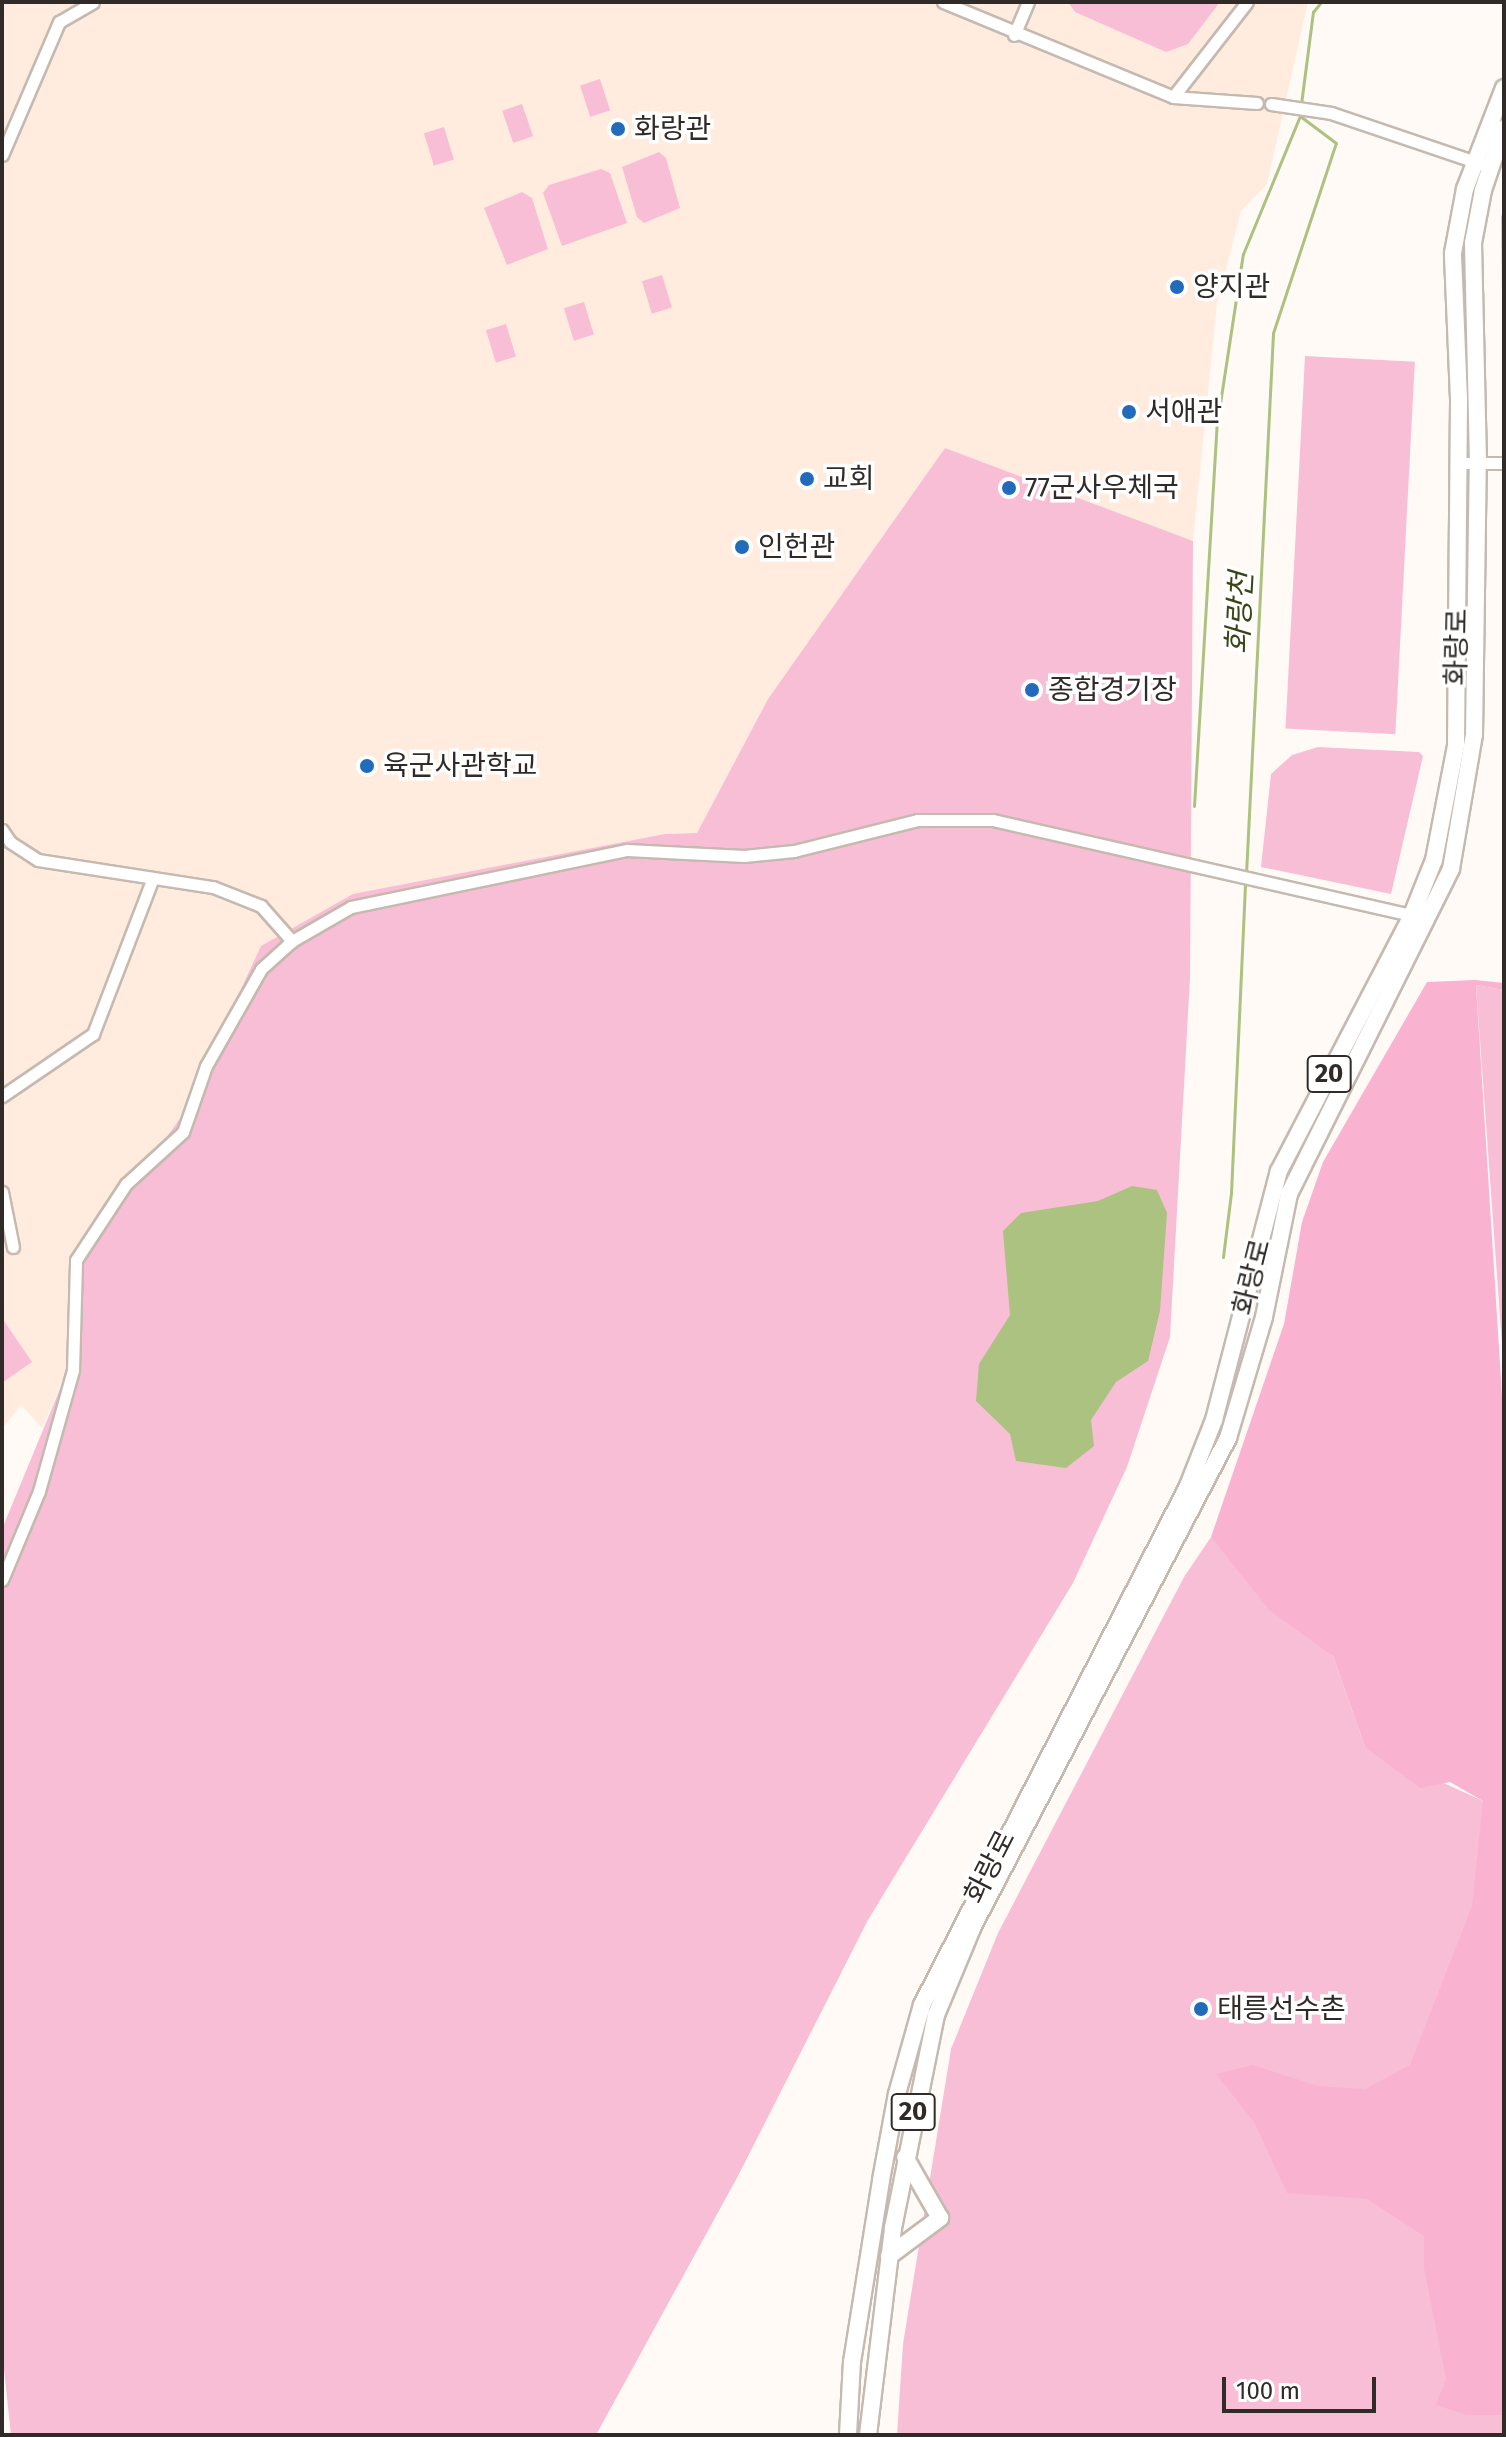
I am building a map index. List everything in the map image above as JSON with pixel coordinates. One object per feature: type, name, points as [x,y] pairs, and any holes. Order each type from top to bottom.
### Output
[{"type":"main road","name":"화랑로","points":[[868,2435],[889,2256],[905,2160],[936,2015],[973,1926],[1228,1438],[1264,1317],[1289,1194],[1419,917],[1434,860],[1456,746],[1459,463],[1453,253],[1504,88]]},
{"type":"main road","name":"화랑로","points":[[848,2435],[852,2362],[868,2258],[897,2094],[922,2005],[952,1941],[1188,1486],[1218,1406],[1279,1171],[1419,917],[1451,869],[1474,735],[1478,463],[1473,243],[1482,164],[1504,128]]},
{"type":"main road","points":[[889,2256],[940,2218],[905,2160],[895,2167],[890,2162],[900,2105],[897,2094]]},
{"type":"main road","points":[[868,2258],[877,2256],[871,2294],[880,2313]]},
{"type":"street","points":[[2,155],[59,22],[93,2]]},
{"type":"street","points":[[943,2],[1014,35],[1173,97],[1257,103]]},
{"type":"street","points":[[1014,35],[1028,2]]},
{"type":"street","points":[[1173,97],[1247,2]]},
{"type":"street","points":[[1272,104],[1331,113],[1482,164]]},
{"type":"street","points":[[1459,463],[1504,463]]},
{"type":"street","points":[[2,1580],[39,1491],[73,1370],[76,1260],[126,1184],[183,1132],[206,1066],[253,983],[292,941],[351,907],[627,850],[744,856],[794,851],[917,820],[993,820],[1419,917]]},
{"type":"street","points":[[2,830],[10,842],[38,860],[213,887],[261,906],[292,941]]},
{"type":"street","points":[[2,1096],[93,1034],[153,878]]},
{"type":"street","points":[[2,1192],[13,1247]]},
{"type":"shaded area","name":"육군사관학교","points":[[2,2],[1308,2],[1267,184],[1241,211],[1217,304],[1193,541],[945,448],[768,699],[697,833],[665,834],[210,1061],[183,1114],[81,1258],[81,1338],[42,1428],[21,1405],[2,1429]]},
{"type":"shaded area","points":[[1068,2],[1220,2],[1188,44],[1166,52],[1075,12]]},
{"type":"shaded area","points":[[600,79],[610,110],[590,117],[580,85]]},
{"type":"shaded area","points":[[522,104],[533,136],[513,143],[502,111]]},
{"type":"shaded area","points":[[444,127],[454,160],[434,166],[424,133]]},
{"type":"shaded area","points":[[659,152],[666,158],[680,208],[644,223],[637,217],[622,167]]},
{"type":"shaded area","points":[[601,169],[610,173],[627,223],[562,246],[543,193],[549,185]]},
{"type":"shaded area","points":[[522,192],[532,198],[548,249],[507,265],[484,208]]},
{"type":"shaded area","points":[[1504,209],[1504,457],[1501,217]]},
{"type":"shaded area","points":[[662,275],[672,308],[652,314],[642,281]]},
{"type":"shaded area","points":[[584,302],[594,335],[574,341],[564,308]]},
{"type":"shaded area","points":[[506,324],[516,357],[496,363],[486,330]]},
{"type":"shaded area","points":[[1305,356],[1415,362],[1395,734],[1285,728]]},
{"type":"shaded area","points":[[945,448],[1193,541],[1190,978],[1170,1337],[1127,1467],[1073,1583],[868,1920],[738,2176],[596,2435],[11,2435],[2,2351],[2,1529],[81,1338],[81,1258],[183,1114],[261,946],[353,894],[665,834],[697,833],[768,699]]},
{"type":"shaded area","points":[[1318,747],[1419,752],[1423,756],[1391,894],[1261,867],[1271,774],[1292,755]]},
{"type":"shaded area","points":[[1475,980],[1504,983],[1504,990],[1476,985],[1504,1427],[1504,2415],[1467,2415],[1436,2405],[1446,2379],[1424,2268],[1424,2236],[1367,2199],[1287,2193],[1254,2122],[1216,2074],[1253,2065],[1318,2086],[1365,2089],[1410,2065],[1472,1906],[1483,1801],[1450,1782],[1420,1788],[1365,1747],[1333,1656],[1269,1610],[1211,1537],[1284,1324],[1302,1222],[1323,1162],[1427,982]]},
{"type":"shaded area","points":[[1476,985],[1504,990],[1504,1372]]},
{"type":"shaded area","points":[[1132,1186],[1157,1190],[1167,1213],[1160,1311],[1148,1361],[1116,1382],[1091,1420],[1094,1446],[1066,1468],[1016,1461],[1010,1434],[976,1401],[979,1364],[1010,1315],[1003,1231],[1021,1213],[1098,1201]]},
{"type":"shaded area","points":[[2,1318],[32,1362],[2,1383]]},
{"type":"shaded area","name":"태릉선수촌","points":[[1211,1537],[1333,1656],[1365,1747],[1483,1801],[1504,2435],[897,2435],[903,2344],[951,2049],[998,1933],[1184,1577]]},
{"type":"waterway","name":"화랑천","points":[[1301,104],[1313,12],[1321,2]]},
{"type":"waterway","name":"화랑천","points":[[1246,874],[1273,333],[1336,143],[1300,116],[1301,111]]},
{"type":"waterway","points":[[1194,806],[1217,423],[1243,254],[1300,116]]},
{"type":"waterway","name":"화랑천","points":[[1223,1257],[1231,1193],[1245,882]]},
{"type":"place","name":"화랑관","points":[[618,129]]},
{"type":"place","name":"양지관","points":[[1177,287]]},
{"type":"place","name":"서애관","points":[[1129,412]]},
{"type":"place","name":"교회","points":[[807,479]]},
{"type":"place","name":"77군사우체국","points":[[1009,488]]},
{"type":"place","name":"인헌관","points":[[742,547]]},
{"type":"place","name":"종합경기장","points":[[1032,690]]},
{"type":"place","name":"육군사관학교","points":[[367,766]]},
{"type":"place","name":"태릉선수촌","points":[[1201,2009]]}]
